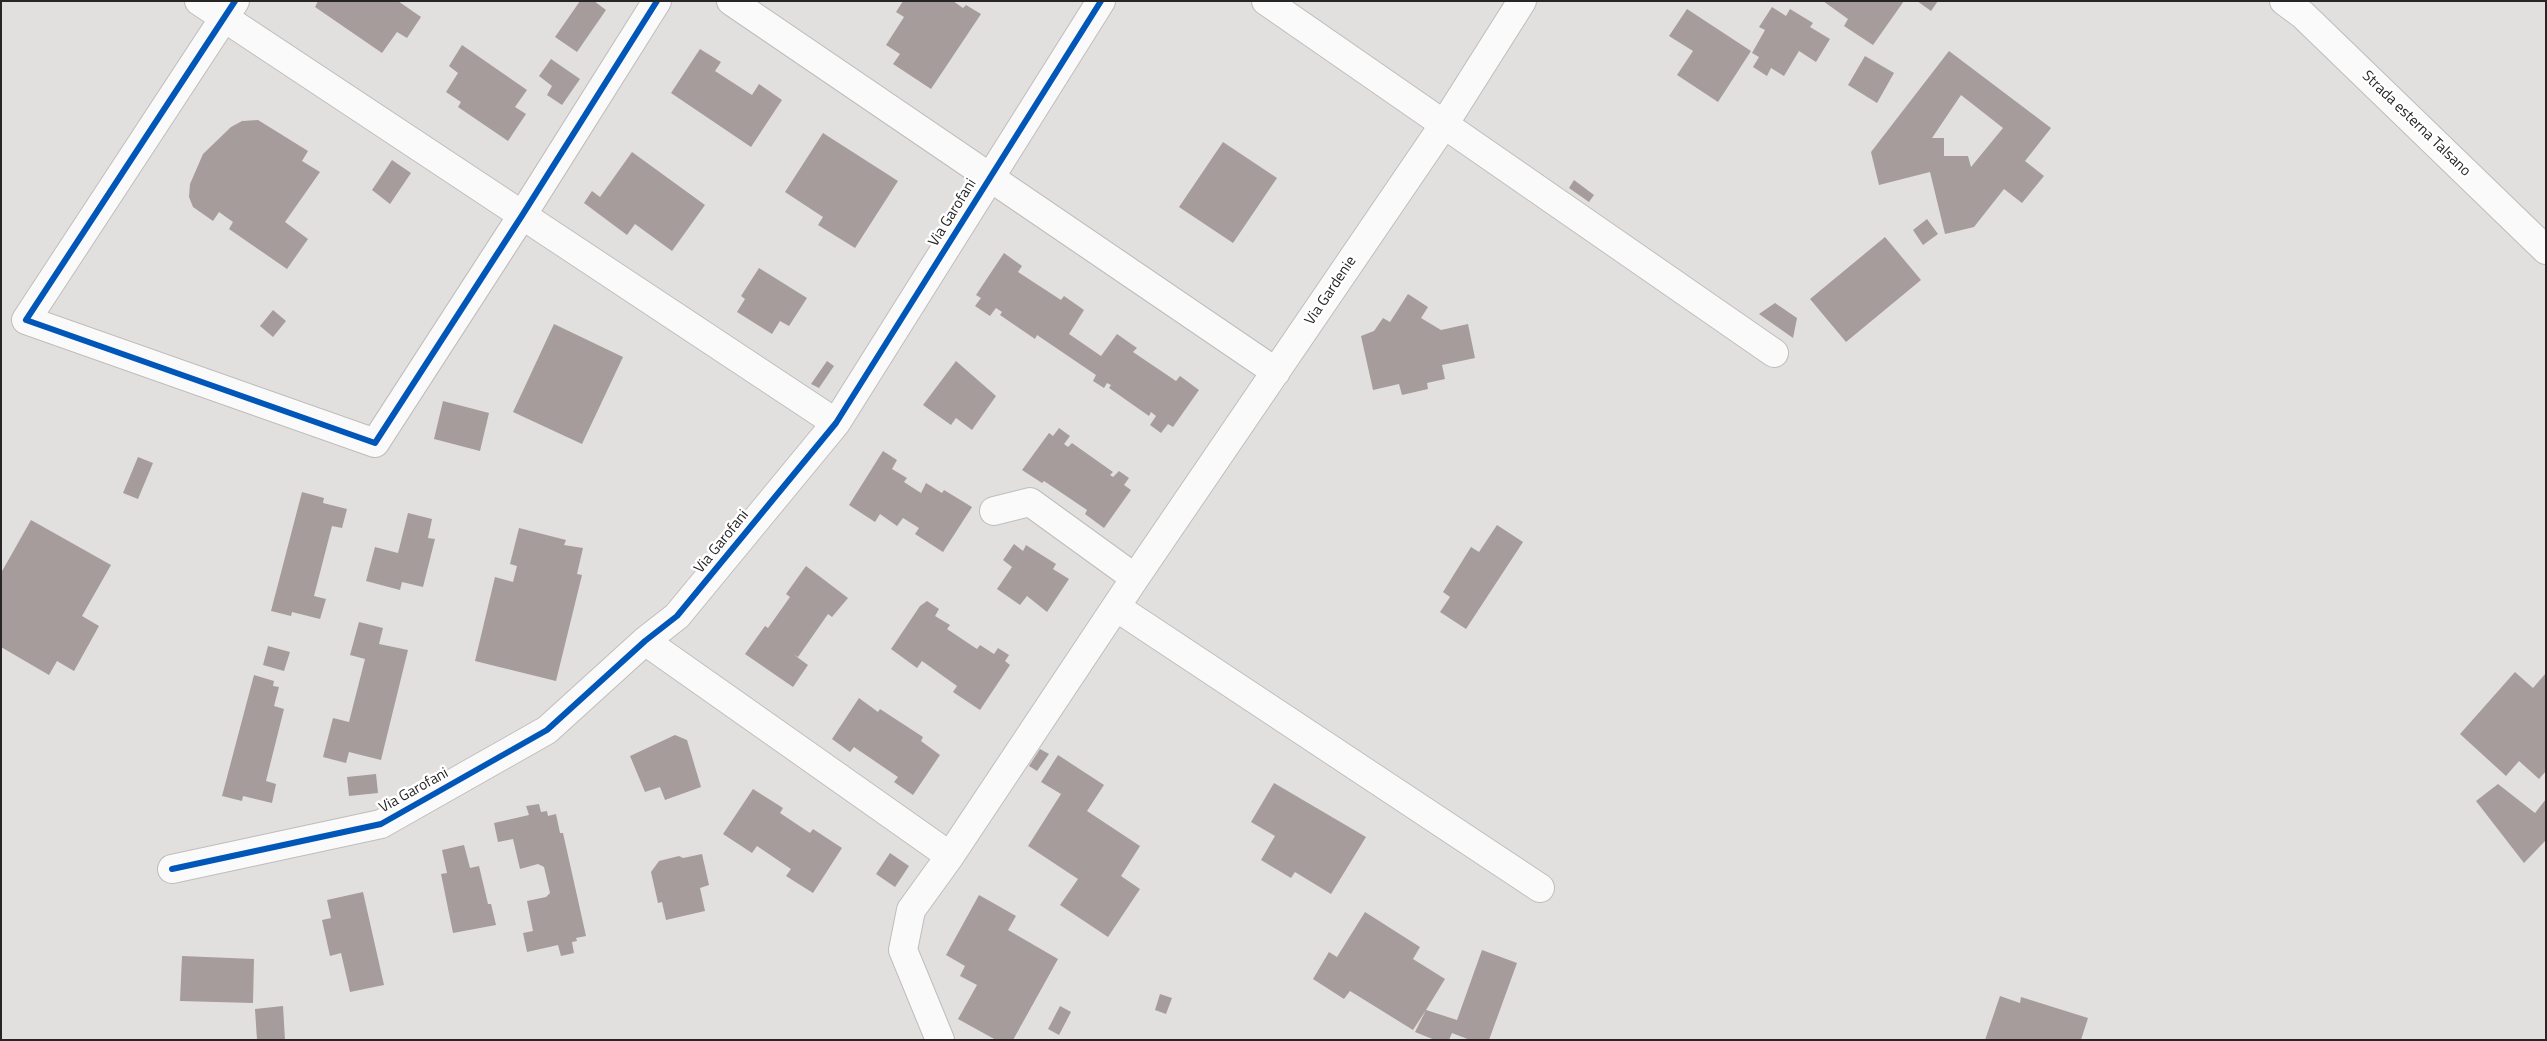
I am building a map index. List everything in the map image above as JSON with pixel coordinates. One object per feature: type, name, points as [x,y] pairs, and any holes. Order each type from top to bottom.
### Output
[{"type":"street","points":[[199,1],[229,10],[523,214],[836,423]]},
{"type":"street","points":[[229,10],[26,320],[375,443],[523,214],[656,1]]},
{"type":"street","points":[[731,1],[1276,372]]},
{"type":"street","name":"Via Garofani","points":[[172,869],[382,824],[547,730],[645,641],[677,616],[836,423],[1101,1]]},
{"type":"street","points":[[1266,1],[1443,126],[1774,352]]},
{"type":"street","name":"Via Gardenie","points":[[940,1040],[903,950],[911,910],[950,856],[1135,578],[1443,126],[1522,1]]},
{"type":"street","name":"Strada esterna Talsano","points":[[2284,1],[2310,22],[2546,250]]},
{"type":"street","points":[[994,511],[1030,502],[1135,578]]},
{"type":"street","points":[[1116,607],[1540,888]]},
{"type":"street","points":[[645,641],[950,856]]},
{"type":"building","points":[[318,1],[398,1],[421,17],[407,38],[397,32],[382,53],[315,7]]},
{"type":"building","points":[[580,1],[594,1],[606,10],[577,52],[555,37]]},
{"type":"building","points":[[903,1],[953,1],[963,8],[966,5],[981,14],[931,89],[893,64],[900,54],[886,45],[904,17],[896,12]]},
{"type":"building","points":[[1823,1],[1904,1],[1873,45],[1844,26],[1848,19]]},
{"type":"building","points":[[1917,1],[1938,1],[1931,11]]},
{"type":"building","points":[[1772,7],[1786,16],[1790,9],[1813,23],[1810,27],[1830,39],[1816,62],[1799,51],[1784,76],[1771,68],[1767,76],[1753,67],[1759,57],[1752,53],[1765,30],[1759,27]]},
{"type":"building","points":[[1687,9],[1751,51],[1718,102],[1677,75],[1693,51],[1669,36]]},
{"type":"building","points":[[462,45],[527,90],[515,107],[526,114],[508,141],[458,107],[461,102],[446,92],[458,73],[449,66]]},
{"type":"building","points":[[700,49],[721,62],[715,71],[752,95],[759,84],[782,100],[751,147],[671,93]]},
{"type":"building","points":[[1949,51],[2051,128],[2025,161],[2044,176],[2022,203],[2004,189],[1974,227],[1945,234],[1930,172],[1879,185],[1871,152]],"holes":[[[1961,95],[2003,128],[1971,167],[1968,156],[1944,156],[1944,138],[1932,138]]]},
{"type":"building","points":[[1865,56],[1894,73],[1877,103],[1848,85]]},
{"type":"building","points":[[551,59],[580,79],[562,105],[547,95],[552,86],[539,76]]},
{"type":"building","points":[[258,120],[308,151],[302,161],[320,172],[285,222],[308,239],[287,269],[229,229],[233,222],[219,212],[213,221],[193,207],[189,197],[190,184],[203,154],[231,127],[242,121]]},
{"type":"building","points":[[823,133],[898,181],[855,248],[818,225],[823,217],[785,192]]},
{"type":"building","points":[[1223,142],[1277,178],[1233,243],[1179,207]]},
{"type":"building","points":[[632,152],[705,205],[672,251],[635,224],[627,235],[584,203],[592,191],[600,197]]},
{"type":"building","points":[[392,160],[411,173],[390,204],[372,190]]},
{"type":"building","points":[[1574,180],[1594,195],[1589,202],[1569,188]]},
{"type":"building","points":[[1927,219],[1938,234],[1923,245],[1913,230]]},
{"type":"building","points":[[1885,237],[1921,280],[1846,342],[1810,299]]},
{"type":"building","points":[[1004,253],[1022,266],[1018,272],[1061,300],[1064,296],[1084,310],[1069,334],[1101,356],[1117,334],[1137,348],[1133,352],[1176,381],[1180,376],[1199,390],[1173,427],[1168,424],[1161,433],[1150,425],[1156,416],[1151,412],[1149,416],[1109,388],[1111,385],[1107,383],[1104,388],[1093,381],[1096,375],[1037,335],[1035,339],[1000,315],[1002,312],[996,308],[990,316],[975,306],[981,298],[976,295]]},
{"type":"building","points":[[759,268],[807,298],[789,326],[780,321],[772,334],[737,312],[745,299],[741,296]]},
{"type":"building","points":[[1408,294],[1428,307],[1421,318],[1441,330],[1468,324],[1475,358],[1442,365],[1445,379],[1427,383],[1428,389],[1402,395],[1399,384],[1373,390],[1361,336],[1374,331],[1383,318],[1390,322]]},
{"type":"building","points":[[1775,303],[1797,318],[1793,338],[1759,314]]},
{"type":"building","points":[[273,310],[286,321],[273,337],[260,326]]},
{"type":"building","points":[[554,324],[623,357],[582,444],[513,412]]},
{"type":"building","points":[[827,361],[834,366],[819,388],[811,384]]},
{"type":"building","points":[[956,361],[996,396],[972,430],[956,418],[951,425],[923,405]]},
{"type":"building","points":[[443,401],[489,413],[480,451],[434,439]]},
{"type":"building","points":[[1059,428],[1070,436],[1064,444],[1068,447],[1072,443],[1113,472],[1110,475],[1113,477],[1119,471],[1129,478],[1124,485],[1131,490],[1104,528],[1085,514],[1087,510],[1044,481],[1042,483],[1022,470],[1049,433],[1053,436]]},
{"type":"building","points":[[883,451],[897,460],[892,469],[907,478],[904,482],[921,493],[926,483],[942,493],[944,490],[972,507],[943,552],[915,534],[919,528],[903,518],[897,526],[880,514],[875,522],[849,505]]},
{"type":"building","points":[[138,457],[153,463],[138,499],[123,493]]},
{"type":"building","points":[[302,492],[324,498],[323,503],[347,509],[342,528],[332,526],[314,596],[326,599],[320,619],[292,612],[291,616],[271,611]]},
{"type":"building","points":[[408,513],[432,519],[428,538],[435,539],[423,587],[402,582],[400,590],[366,581],[375,547],[398,553]]},
{"type":"building","points":[[31,520],[111,565],[82,616],[99,626],[74,671],[57,661],[49,675],[1,647],[1,573]]},
{"type":"building","points":[[1497,525],[1523,542],[1466,629],[1440,612],[1450,597],[1443,592],[1471,547],[1479,552]]},
{"type":"building","points":[[519,528],[566,540],[564,545],[583,548],[577,574],[582,575],[556,681],[475,661],[495,577],[513,582],[517,566],[510,564]]},
{"type":"building","points":[[1014,544],[1023,551],[1026,545],[1056,564],[1053,569],[1069,579],[1047,612],[1027,596],[1020,605],[997,589],[1012,567],[1003,560]]},
{"type":"building","points":[[806,566],[848,598],[832,617],[828,614],[798,657],[793,654],[808,665],[793,687],[745,654],[765,626],[768,628],[790,597],[786,594]]},
{"type":"building","points":[[927,601],[939,609],[935,616],[950,625],[947,629],[977,649],[980,645],[994,654],[998,648],[1009,655],[1005,661],[1010,665],[980,710],[953,692],[957,686],[922,661],[917,668],[891,649],[920,606]]},
{"type":"building","points":[[359,622],[383,628],[379,644],[408,650],[381,760],[349,752],[346,763],[323,757],[333,718],[349,722],[365,659],[350,655]]},
{"type":"building","points":[[268,646],[290,652],[284,671],[263,665]]},
{"type":"building","points":[[2515,672],[2533,688],[2546,673],[2546,771],[2539,779],[2519,761],[2506,776],[2460,734]]},
{"type":"building","points":[[254,675],[274,681],[273,686],[279,687],[274,706],[284,709],[266,781],[276,784],[272,803],[243,796],[242,801],[222,796]]},
{"type":"building","points":[[859,698],[878,712],[880,709],[923,737],[921,741],[940,755],[913,795],[894,782],[898,777],[854,747],[850,752],[832,739]]},
{"type":"building","points":[[675,735],[687,740],[701,787],[665,800],[660,787],[645,792],[630,756]]},
{"type":"building","points":[[1040,749],[1049,754],[1037,771],[1029,766]]},
{"type":"building","points":[[1058,755],[1104,785],[1087,811],[1140,846],[1121,876],[1140,889],[1108,937],[1060,905],[1078,879],[1028,846],[1061,794],[1041,782]]},
{"type":"building","points":[[376,774],[378,793],[349,796],[347,777]]},
{"type":"building","points":[[1274,783],[1366,837],[1331,894],[1295,872],[1291,878],[1261,860],[1275,836],[1251,822]]},
{"type":"building","points":[[2498,784],[2535,813],[2546,799],[2546,840],[2524,863],[2476,801]]},
{"type":"building","points":[[753,789],[783,808],[780,813],[810,833],[813,829],[842,848],[813,893],[786,876],[791,869],[757,846],[752,853],[723,834]]},
{"type":"building","points":[[539,804],[541,812],[547,811],[548,816],[556,814],[560,833],[563,833],[586,936],[576,938],[577,941],[572,942],[574,953],[561,956],[558,945],[527,952],[523,933],[533,931],[527,901],[546,897],[550,893],[544,867],[538,864],[520,869],[513,839],[498,842],[494,823],[529,815],[526,806]]},
{"type":"building","points":[[464,845],[470,868],[479,866],[488,904],[491,904],[496,925],[453,933],[441,874],[447,873],[442,850]]},
{"type":"building","points":[[890,853],[909,866],[895,887],[876,874]]},
{"type":"building","points":[[702,854],[709,885],[700,888],[705,911],[666,920],[662,902],[658,903],[651,872],[659,861],[679,856],[683,858]]},
{"type":"building","points":[[363,892],[384,985],[350,992],[341,953],[330,956],[322,920],[331,918],[327,900]]},
{"type":"building","points":[[979,895],[1016,916],[1008,930],[1058,959],[1013,1040],[996,1040],[958,1019],[977,985],[960,976],[965,966],[946,955]]},
{"type":"building","points":[[1365,912],[1420,947],[1413,959],[1445,979],[1413,1030],[1350,991],[1344,999],[1313,979],[1329,952],[1337,957]]},
{"type":"building","points":[[1482,950],[1517,963],[1489,1040],[1470,1040],[1452,1033],[1449,1040],[1435,1040],[1415,1032],[1426,1010],[1457,1020]]},
{"type":"building","points":[[182,956],[254,959],[253,1003],[180,1001]]},
{"type":"building","points":[[1160,994],[1172,998],[1166,1014],[1155,1010]]},
{"type":"building","points":[[2000,996],[2020,1003],[2021,997],[2088,1018],[2081,1040],[1985,1040]]},
{"type":"building","points":[[283,1006],[285,1040],[257,1040],[255,1009]]},
{"type":"building","points":[[1060,1006],[1071,1012],[1059,1035],[1048,1029]]},
{"type":"cycle path","points":[[235,1],[26,320],[375,443],[523,214],[657,1]]},
{"type":"cycle path","points":[[172,869],[381,824],[547,730],[645,641],[677,616],[836,423],[1101,1]]}]
